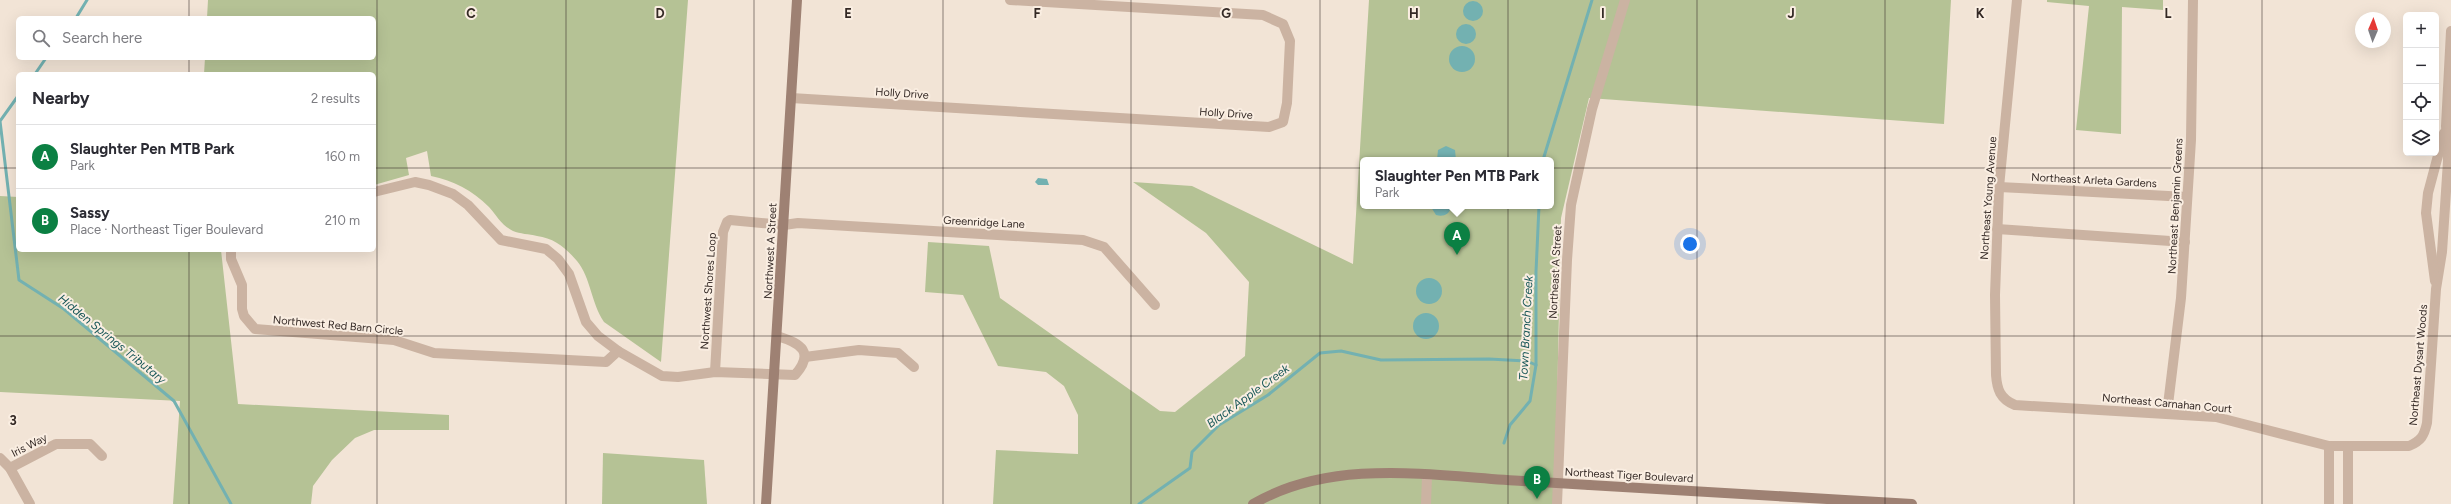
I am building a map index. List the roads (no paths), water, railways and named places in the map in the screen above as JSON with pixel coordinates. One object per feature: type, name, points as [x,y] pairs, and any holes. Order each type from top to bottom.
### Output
[{"type":"street","name":"Northwest A Street","points":[[766,504],[797,0]]},
{"type":"street","name":"Holly Drive","points":[[791,98],[1269,127],[1283,122],[1287,103],[1290,41],[1283,24],[1263,14],[1010,0]]},
{"type":"street","name":"Northeast A Street","points":[[1557,504],[1566,260],[1571,205],[1592,109],[1625,0]]},
{"type":"street","name":"Northeast Young Avenue","points":[[2002,398],[1997,387],[1996,374],[1995,295],[1997,229],[1999,187],[2017,0]]},
{"type":"street","name":"Northeast Benjamin Greens","points":[[2167,413],[2181,298],[2185,242],[2191,140],[2193,0]]},
{"type":"street","name":"Northeast Dysart Woods","points":[[2348,447],[2409,446],[2420,442],[2427,423],[2436,289],[2442,252],[2448,161],[2446,126],[2451,31]]},
{"type":"street","name":"Northeast Dysart Woods","points":[[2436,289],[2426,213],[2428,193],[2446,126]]},
{"type":"street","points":[[376,192],[414,182],[429,185],[453,194],[463,201],[502,240],[546,249],[558,260],[569,274],[586,322],[598,336],[618,351],[662,376],[678,377],[715,372],[775,376],[795,375],[803,366],[805,357],[801,346],[792,340],[777,336]]},
{"type":"street","name":"Northeast Arleta Gardens","points":[[1999,187],[2187,197]]},
{"type":"street","name":"Northwest Shores Loop","points":[[715,372],[724,227],[730,220],[784,225]]},
{"type":"street","name":"Greenridge Lane","points":[[784,225],[798,223],[1083,240],[1104,247],[1155,306]]},
{"type":"street","points":[[1997,229],[2185,242]]},
{"type":"street","name":"Northwest Red Barn Circle","points":[[232,252],[231,259],[242,285],[242,309],[244,316],[255,329],[394,340],[434,354],[606,362],[618,351]]},
{"type":"street","points":[[805,357],[859,350],[898,353],[914,367]]},
{"type":"street","name":"Northeast Carnahan Court","points":[[2002,398],[2015,406],[2167,413],[2233,420],[2329,446],[2348,447]]},
{"type":"street","name":"Iris Way","points":[[10,468],[56,444],[90,444],[102,456]]},
{"type":"street","points":[[2329,446],[2329,504]]},
{"type":"street","points":[[2348,447],[2348,504]]},
{"type":"street","points":[[0,458],[10,468],[30,504]]},
{"type":"street","name":"Northeast Tiger Boulevard","points":[[1252,504],[1291,487],[1331,476],[1366,473],[1912,504]]},
{"type":"street","points":[[1426,504],[1427,476]]},
{"type":"water","points":[[1473,1],[1480,4],[1483,11],[1480,18],[1473,21],[1466,18],[1463,11],[1466,4]]},
{"type":"water","points":[[1466,24],[1473,27],[1476,34],[1473,41],[1466,44],[1459,41],[1456,34],[1459,27]]},
{"type":"water","points":[[1462,46],[1471,50],[1475,59],[1471,68],[1462,72],[1453,68],[1449,59],[1453,50]]},
{"type":"water","points":[[1446,146],[1455,150],[1456,157],[1437,157],[1438,150]]},
{"type":"water","points":[[1038,178],[1047,179],[1049,185],[1038,185],[1035,182]]},
{"type":"water","points":[[1432,209],[1450,209],[1445,215],[1436,215]]},
{"type":"water","points":[[1429,278],[1438,282],[1442,291],[1438,300],[1429,304],[1420,300],[1416,291],[1420,282]]},
{"type":"water","points":[[1426,313],[1435,317],[1439,326],[1435,335],[1426,339],[1417,335],[1413,326],[1417,317]]},
{"type":"waterway","name":"Hidden Springs Tributary","points":[[77,16],[87,0]]},
{"type":"waterway","name":"Town Branch Creek","points":[[1544,157],[1592,0]]},
{"type":"waterway","name":"Hidden Springs Tributary","points":[[36,72],[45,60]]},
{"type":"waterway","name":"Hidden Springs Tributary","points":[[16,99],[0,121],[19,280],[64,309],[174,401],[231,504]]},
{"type":"waterway","name":"Town Branch Creek","points":[[1504,443],[1510,425],[1530,401],[1536,365],[1536,272],[1539,209]]},
{"type":"waterway","name":"Black Apple Creek","points":[[1139,504],[1190,468],[1192,452],[1219,425],[1268,395],[1320,353],[1341,351],[1381,360],[1489,359],[1527,361],[1536,365]]},
{"type":"place","name":"Slaughter Pen MTB Park","points":[[1457,255]]},
{"type":"place","name":"Sassy","points":[[1537,499]]}]
